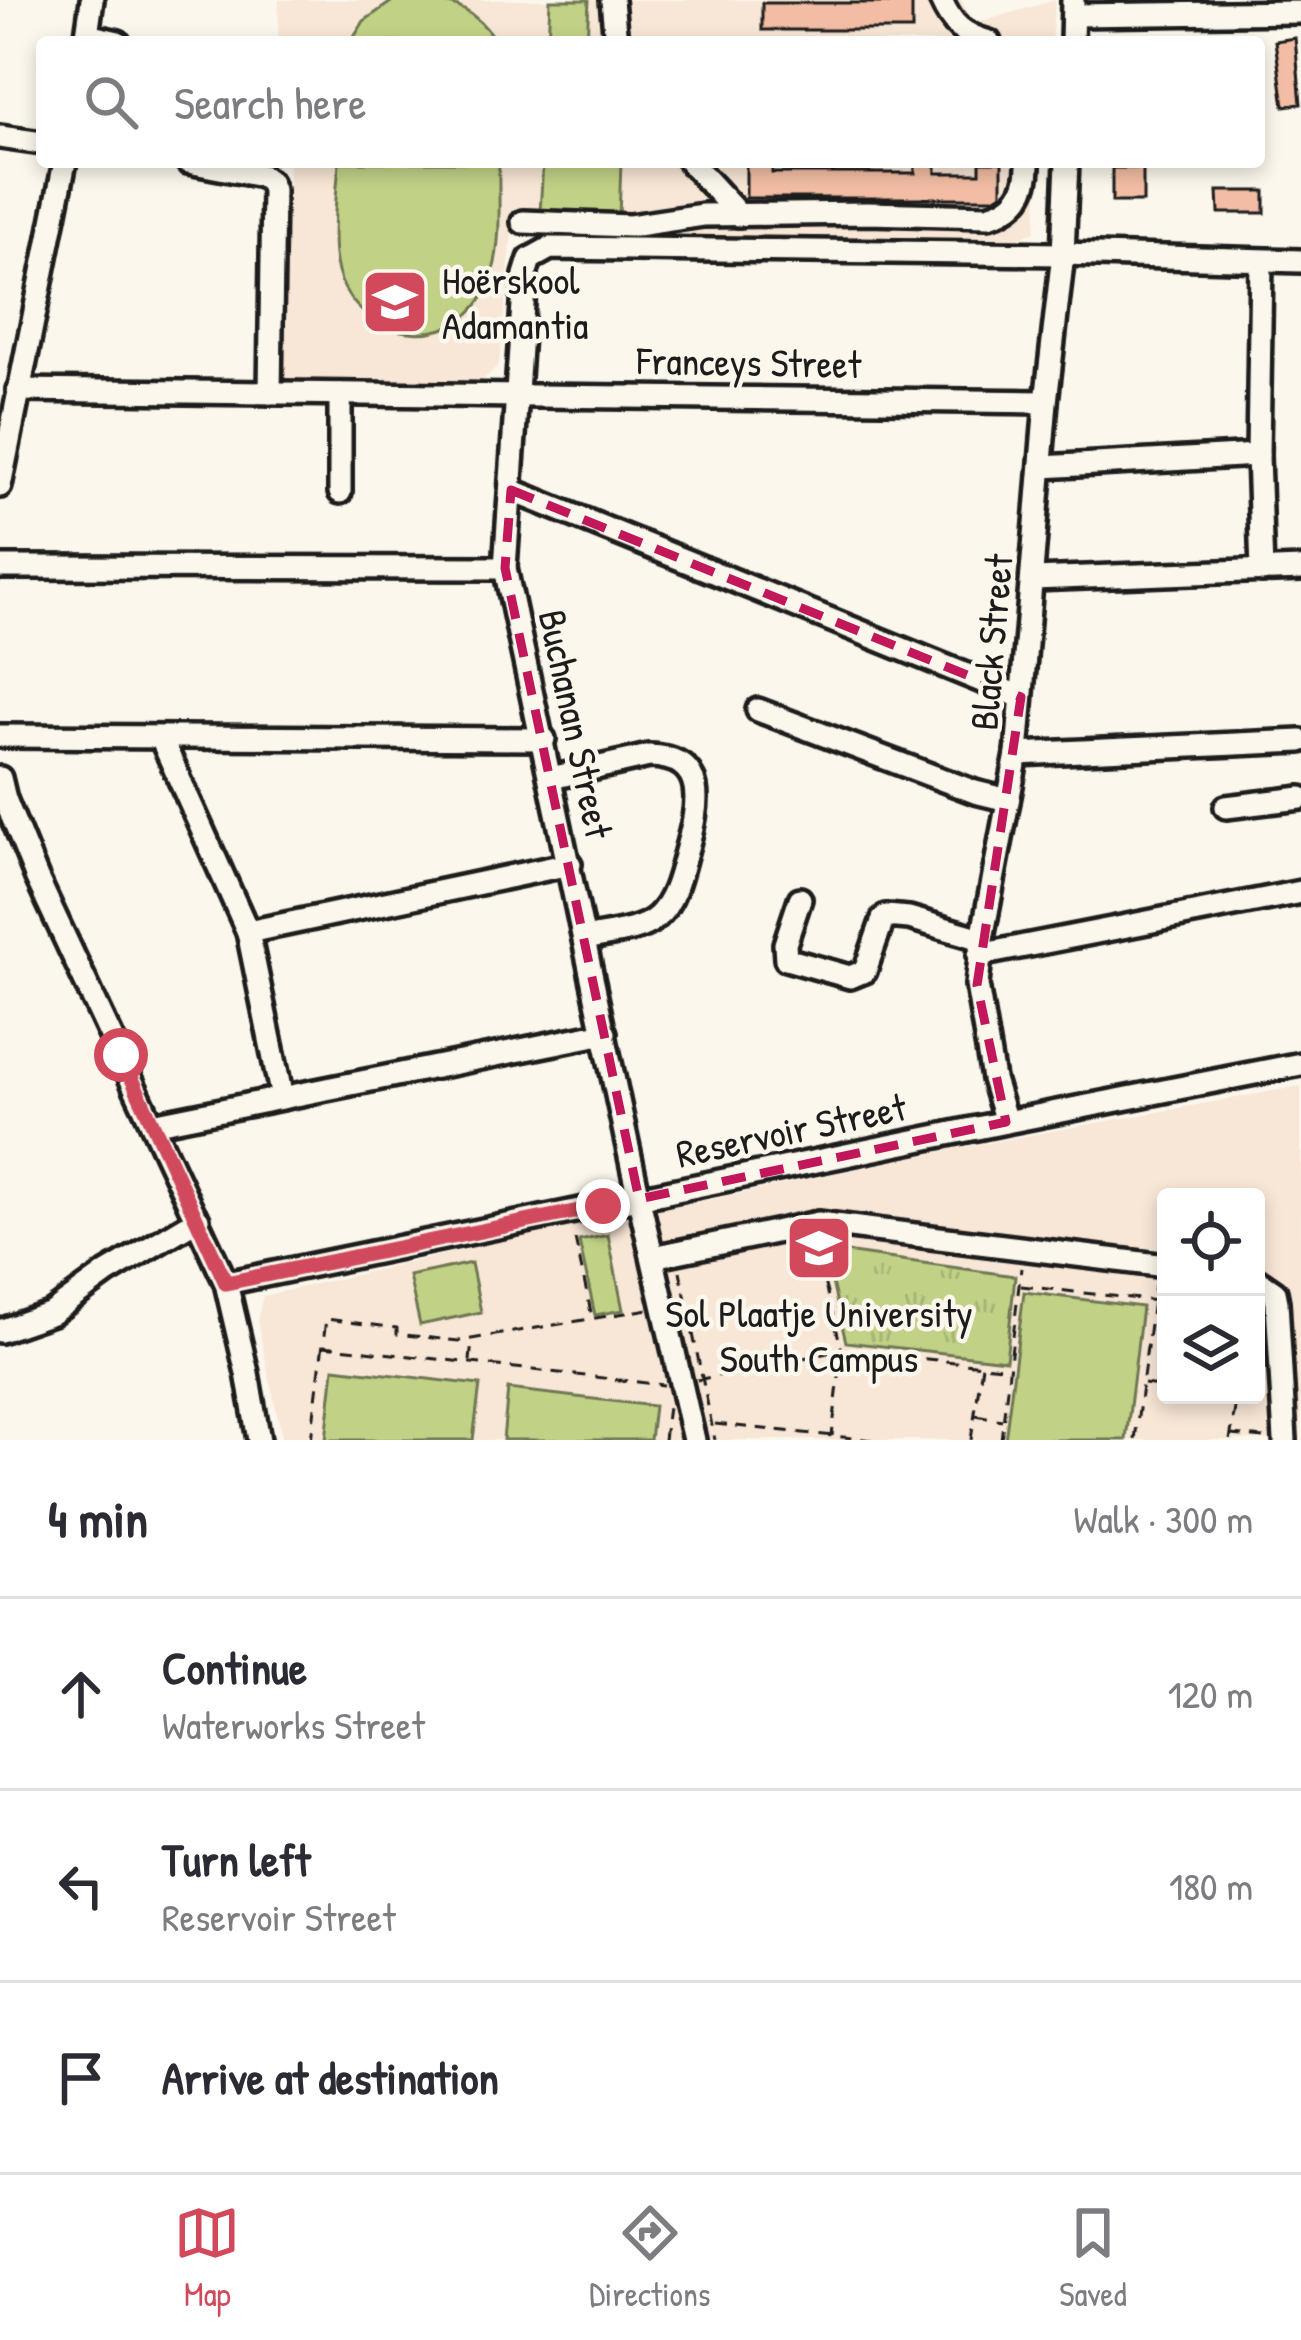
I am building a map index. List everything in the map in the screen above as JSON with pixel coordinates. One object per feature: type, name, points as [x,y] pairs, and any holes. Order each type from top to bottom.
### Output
[{"type":"street","points":[[86,36],[92,0]]},
{"type":"street","points":[[612,0],[615,36]]},
{"type":"street","points":[[941,0],[955,27],[972,36]]},
{"type":"street","points":[[1073,8],[1301,12]]},
{"type":"street","points":[[0,137],[36,142]]},
{"type":"street","points":[[0,486],[64,168]]},
{"type":"street","points":[[220,168],[262,176],[273,190],[270,394]]},
{"type":"street","points":[[696,168],[739,215]]},
{"type":"street","points":[[523,221],[630,226],[739,215],[988,216],[1018,200],[1027,168]]},
{"type":"street","name":"Black Street","points":[[1006,1122],[979,1004],[980,947],[1017,754],[1067,168]]},
{"type":"street","name":"Buchanan Street","points":[[694,1440],[505,568],[530,259],[550,248],[1063,254]]},
{"type":"street","points":[[1063,254],[1301,261]]},
{"type":"street","points":[[1261,260],[1258,455],[1262,571]]},
{"type":"street","name":"Franceys Street","points":[[19,390],[1046,402]]},
{"type":"street","points":[[340,394],[340,492]]},
{"type":"street","points":[[1042,467],[1258,455]]},
{"type":"street","points":[[512,490],[1021,697]]},
{"type":"street","points":[[0,567],[505,568]]},
{"type":"street","points":[[1033,579],[1301,569]]},
{"type":"street","points":[[758,710],[975,792],[1008,800]]},
{"type":"street","points":[[0,736],[544,740]]},
{"type":"street","points":[[161,738],[248,932],[282,1098]]},
{"type":"street","points":[[1017,754],[1301,741]]},
{"type":"street","points":[[551,778],[662,757],[683,765],[698,798],[681,872],[660,915],[649,923],[585,939]]},
{"type":"street","points":[[0,778],[37,878],[226,1283],[259,1440]]},
{"type":"street","points":[[1226,807],[1301,798]]},
{"type":"street","points":[[248,932],[570,864]]},
{"type":"street","points":[[800,898],[785,944],[786,959],[850,976],[865,971],[886,916],[909,918],[980,947],[1301,892]]},
{"type":"street","points":[[152,1124],[605,1033]]},
{"type":"street","name":"Reservoir Street","points":[[226,1283],[1301,1064]]},
{"type":"street","points":[[0,1331],[52,1312],[198,1219]]},
{"type":"street","points":[[653,1257],[818,1223],[1157,1266]]},
{"type":"street","points":[[1265,1285],[1275,1292],[1285,1440]]},
{"type":"path","points":[[809,1225],[842,1350],[832,1436]]},
{"type":"path","points":[[575,1239],[592,1318]]},
{"type":"path","points":[[1001,1440],[1023,1249]]},
{"type":"path","points":[[676,1252],[715,1440]]},
{"type":"path","points":[[1019,1286],[1157,1301]]},
{"type":"path","points":[[1135,1440],[1157,1286]]},
{"type":"path","points":[[311,1440],[326,1318],[459,1341],[664,1307]]},
{"type":"path","points":[[470,1363],[473,1338]]},
{"type":"path","points":[[322,1346],[670,1385]]},
{"type":"path","points":[[686,1382],[842,1350],[1010,1368]]},
{"type":"path","points":[[971,1440],[982,1365]]},
{"type":"path","points":[[1143,1384],[1157,1386]]},
{"type":"path","points":[[1236,1404],[1230,1437],[1285,1440]]},
{"type":"path","points":[[974,1415],[1004,1420]]},
{"type":"path","points":[[711,1423],[872,1440]]},
{"type":"highlighted area","points":[[511,490],[1021,697],[977,985],[1006,1122],[639,1199],[505,568]]},
{"type":"shaded area","points":[[279,0],[961,0],[974,24],[1055,0],[1052,36],[278,36]]},
{"type":"shaded area","name":"Hoërskool Adamantia","points":[[289,168],[1040,168],[1035,231],[1017,239],[512,233],[499,365],[481,382],[283,381]]},
{"type":"shaded area","name":"Sol Plaatje University South Campus","points":[[1301,1086],[1301,1440],[283,1440],[257,1321],[263,1296],[613,1216],[954,1149]]},
{"type":"green space","points":[[394,0],[427,1],[465,10],[492,36],[355,36],[364,21]]},
{"type":"green space","points":[[550,0],[589,0],[587,36],[548,36]]},
{"type":"green space","points":[[339,168],[499,168],[498,238],[490,281],[478,304],[439,330],[394,329],[354,303],[337,268],[334,223]]},
{"type":"green space","points":[[543,168],[621,168],[619,217],[540,213]]},
{"type":"green space","points":[[608,1235],[623,1310],[595,1315],[579,1241]]},
{"type":"green space","points":[[824,1249],[1015,1276],[1006,1360],[846,1342]]},
{"type":"green space","points":[[471,1263],[481,1312],[420,1325],[409,1276]]},
{"type":"green space","points":[[1024,1292],[1142,1307],[1126,1440],[1005,1440]]},
{"type":"green space","points":[[334,1368],[480,1385],[473,1440],[326,1440]]},
{"type":"green space","points":[[508,1389],[654,1406],[650,1440],[503,1440]]},
{"type":"building","points":[[762,3],[912,3],[912,30],[762,30]]},
{"type":"building","points":[[1295,38],[1301,104],[1284,106],[1275,41]]},
{"type":"building","points":[[746,168],[772,168],[772,173],[915,173],[915,168],[936,168],[936,173],[980,173],[980,168],[1002,168],[1002,193],[994,198],[746,198]]},
{"type":"building","points":[[1112,168],[1143,168],[1143,202],[1112,202]]},
{"type":"building","points":[[1218,191],[1265,191],[1265,213],[1219,213]]},
{"type":"place","name":"Hoërskool Adamantia","points":[[395,302]]},
{"type":"place","name":"Sol Plaatje University South Campus","points":[[819,1248]]},
{"type":"route","points":[[121,1055],[226,1283],[603,1206]]}]
